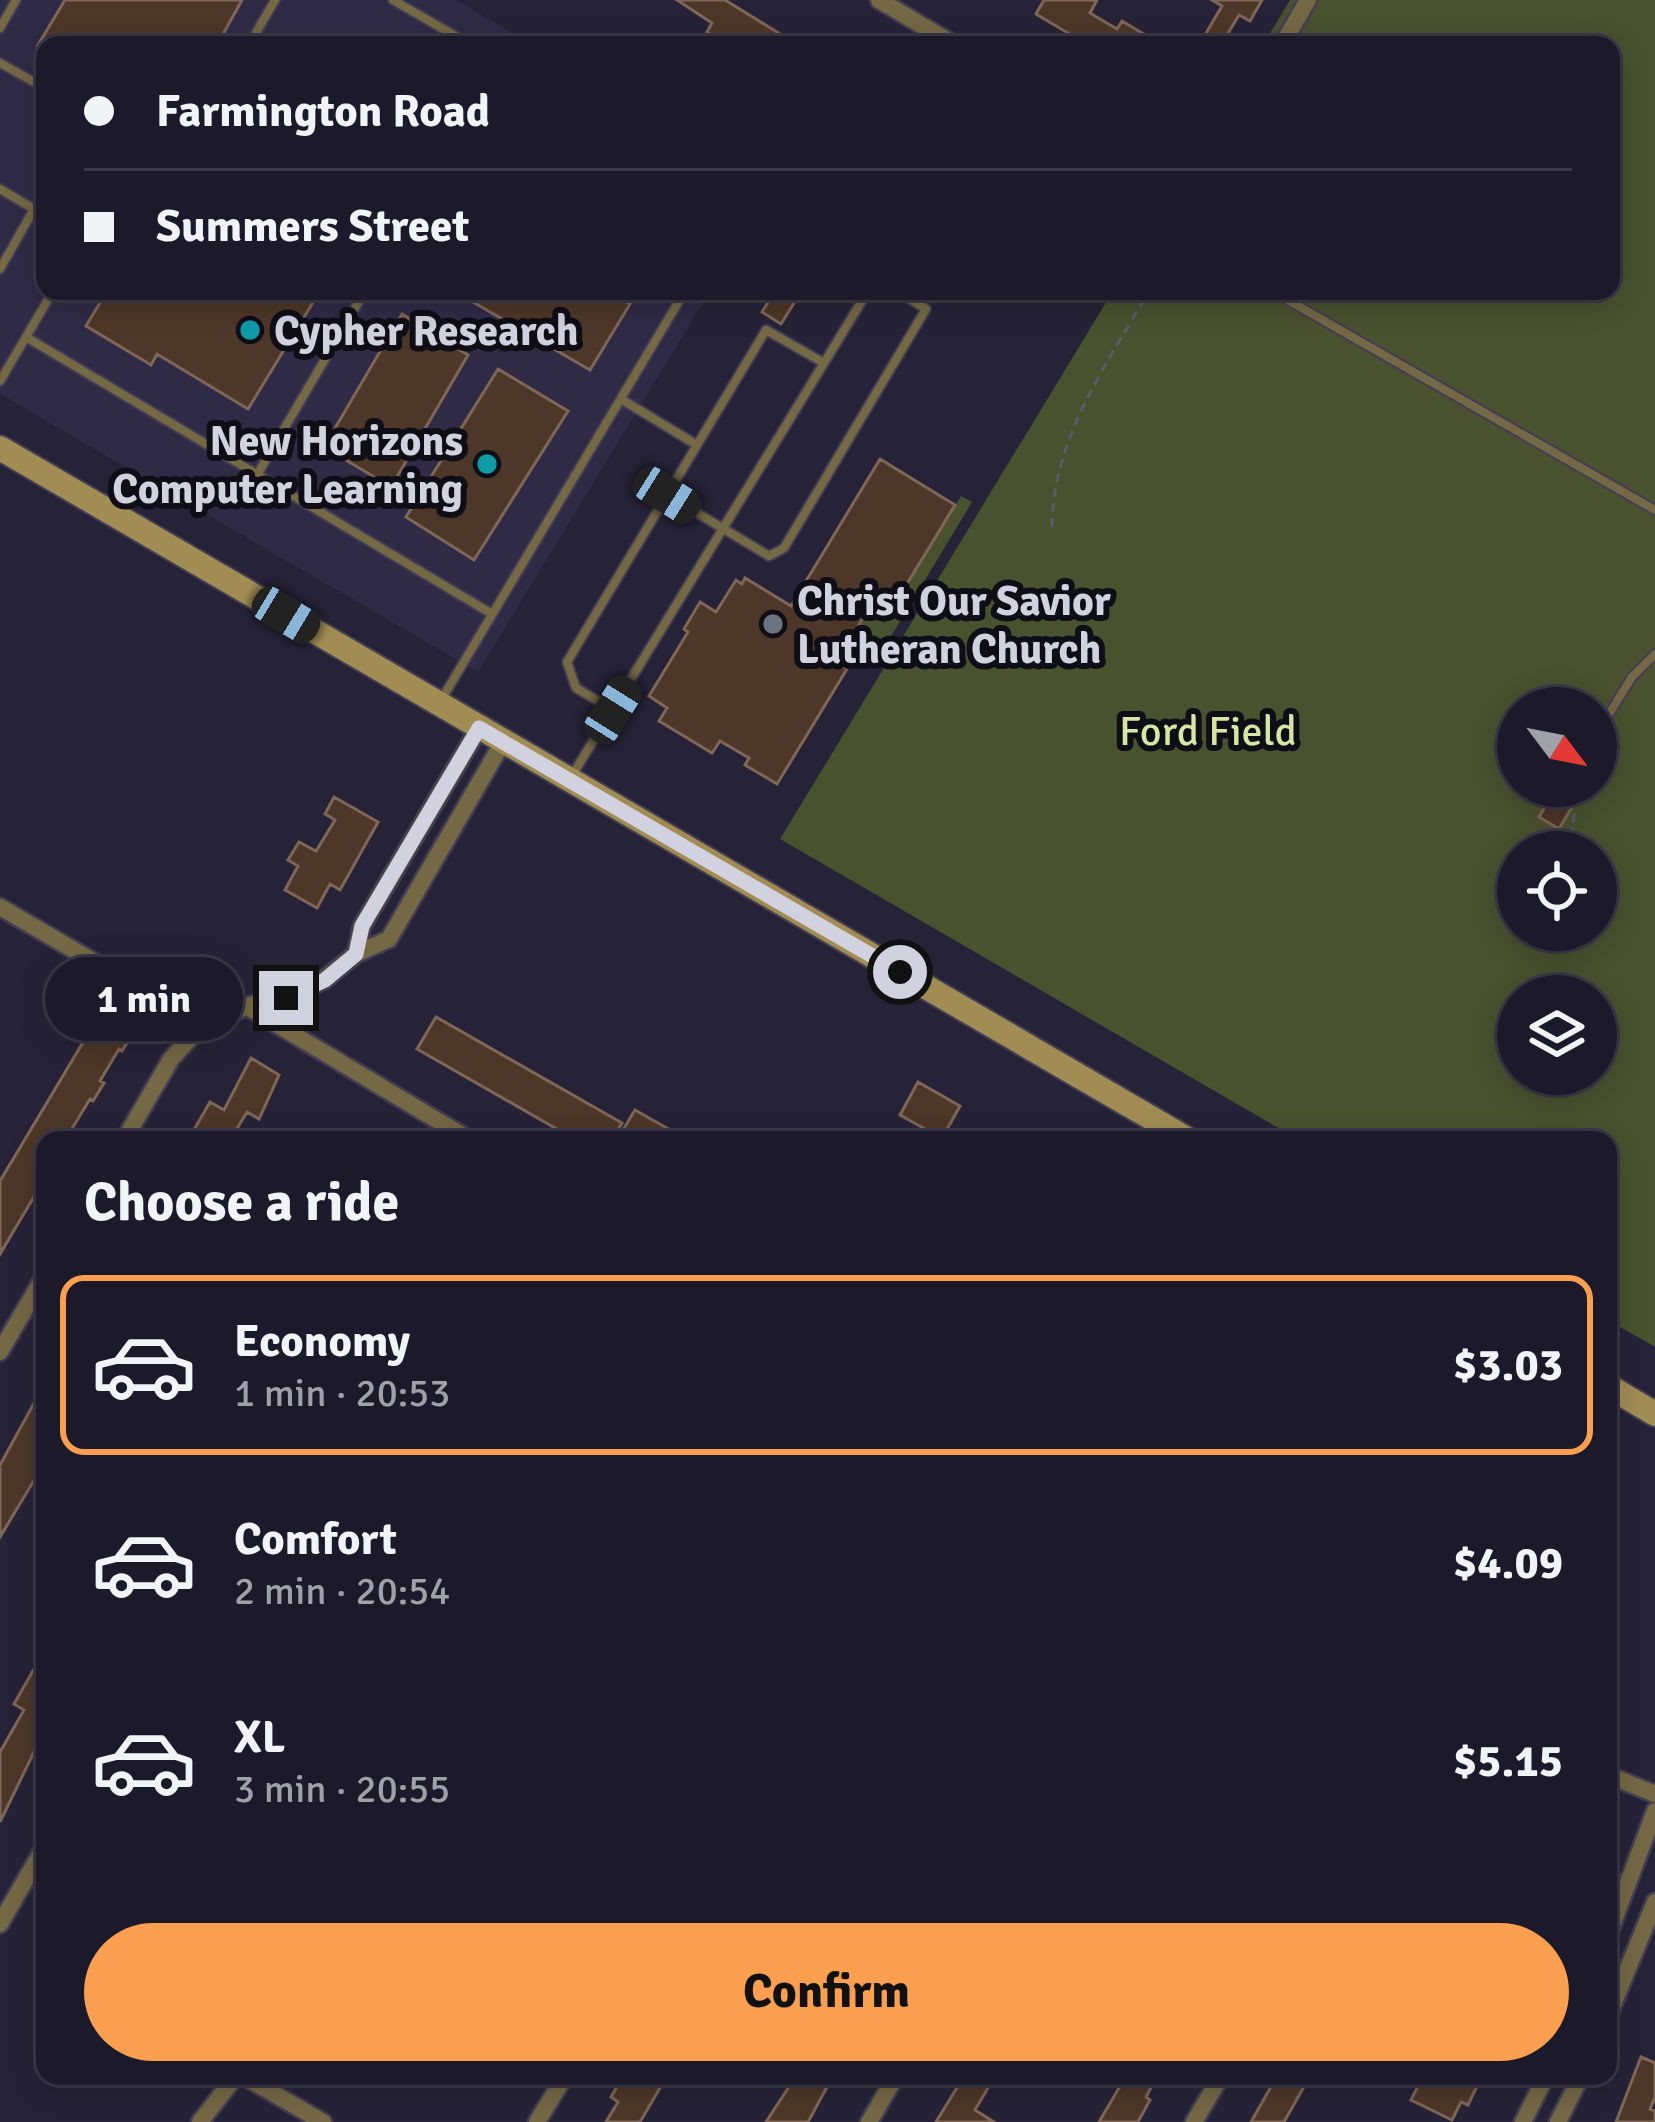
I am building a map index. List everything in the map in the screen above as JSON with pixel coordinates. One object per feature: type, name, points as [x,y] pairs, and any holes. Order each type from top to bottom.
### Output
[{"type":"main road","points":[[0,448],[1174,1131]]},
{"type":"main road","points":[[1617,1391],[1655,1414]]},
{"type":"street","points":[[879,0],[940,36]]},
{"type":"street","points":[[1287,36],[1308,0]]},
{"type":"street","points":[[356,954],[362,926],[479,728]]},
{"type":"street","points":[[0,908],[144,991],[175,1001],[245,1006],[286,998],[325,980],[356,954],[389,939],[503,742]]},
{"type":"street","points":[[245,1006],[450,1131]]},
{"type":"street","points":[[130,1131],[193,1035],[245,1006]]},
{"type":"street","points":[[0,1352],[36,1290]]},
{"type":"street","points":[[1617,1779],[1655,1794]]},
{"type":"street","points":[[1617,1912],[1655,1811]]},
{"type":"street","points":[[0,1924],[36,1862]]},
{"type":"street","points":[[1617,1996],[1655,1902]]},
{"type":"street","points":[[200,2122],[232,2085]]},
{"type":"street","points":[[256,2085],[323,2122]]},
{"type":"street","points":[[537,2122],[560,2085]]},
{"type":"street","points":[[869,2122],[891,2085]]},
{"type":"street","points":[[1194,2122],[1216,2085]]},
{"type":"street","points":[[1523,2122],[1542,2085]]},
{"type":"street","points":[[1558,2122],[1576,2085]]},
{"type":"lane","points":[[0,28],[16,0]]},
{"type":"lane","points":[[254,36],[275,0]]},
{"type":"lane","points":[[392,0],[455,36]]},
{"type":"lane","points":[[0,63],[36,83]]},
{"type":"lane","points":[[0,189],[34,209],[0,269]]},
{"type":"lane","points":[[0,381],[48,300]]},
{"type":"lane","points":[[256,475],[360,300]]},
{"type":"lane","points":[[439,704],[680,300]]},
{"type":"lane","points":[[568,780],[862,300]]},
{"type":"lane","points":[[667,495],[769,556],[784,548],[926,309],[912,300]]},
{"type":"lane","points":[[1288,300],[1655,510]]},
{"type":"lane","points":[[613,710],[576,688],[567,662],[766,330],[824,363]]},
{"type":"lane","points":[[26,337],[492,614]]},
{"type":"lane","points":[[621,399],[697,445]]},
{"type":"lane","points":[[1617,701],[1655,654]]},
{"type":"path","points":[[1052,527],[1052,500],[1069,434],[1144,300]]},
{"type":"shaded area","points":[[0,0],[456,0],[518,36],[36,36],[36,300],[705,300],[478,672],[0,394]]},
{"type":"green space","name":"Ford Field","points":[[1290,0],[1655,0],[1655,1347],[1617,1325],[1617,1131],[1283,1131],[780,839],[1108,300],[1620,300],[1620,36],[1268,36]]},
{"type":"green space","points":[[961,496],[972,502],[875,663],[848,646],[867,614],[885,623]]},
{"type":"building","points":[[65,0],[242,0],[222,36],[43,36]]},
{"type":"building","points":[[677,0],[725,0],[783,36],[714,36],[707,32],[712,23]]},
{"type":"building","points":[[1044,0],[1097,0],[1090,13],[1117,29],[1122,21],[1147,36],[1073,36],[1036,14]]},
{"type":"building","points":[[1212,0],[1262,0],[1250,21],[1239,15],[1226,36],[1204,36],[1222,6]]},
{"type":"building","points":[[102,300],[315,300],[248,409],[157,354],[151,365],[86,326]]},
{"type":"building","points":[[469,300],[624,300],[630,304],[590,370]]},
{"type":"building","points":[[769,300],[796,300],[781,324],[762,312]]},
{"type":"building","points":[[402,314],[468,355],[391,487],[324,447]]},
{"type":"building","name":"New Horizons Computer Learning","points":[[498,369],[568,411],[474,560],[406,517]]},
{"type":"building","name":"Christ Our Savior Lutheran Church","points":[[880,459],[955,505],[885,620],[868,610],[836,662],[847,669],[777,784],[745,765],[749,758],[720,741],[712,753],[659,721],[667,708],[649,696],[688,632],[684,629],[700,602],[716,612],[736,580],[742,584],[745,578],[791,606]]},
{"type":"building","points":[[334,797],[378,822],[340,890],[330,884],[317,908],[285,890],[298,866],[288,860],[299,842],[316,851],[335,820],[325,814]]},
{"type":"building","points":[[1545,807],[1572,807],[1559,829],[1539,817]]},
{"type":"building","points":[[100,1014],[133,1034],[119,1049],[100,1081],[104,1083],[70,1131],[36,1131],[36,1193],[0,1254],[0,1181]]},
{"type":"building","points":[[436,1017],[622,1123],[617,1131],[560,1131],[417,1049]]},
{"type":"building","points":[[251,1058],[279,1075],[259,1119],[247,1112],[235,1131],[193,1131],[210,1102],[224,1110]]},
{"type":"building","points":[[918,1082],[960,1106],[946,1131],[924,1131],[900,1115]]},
{"type":"building","points":[[635,1110],[672,1131],[622,1131]]},
{"type":"building","points":[[36,1399],[36,1477],[0,1537],[0,1465]]},
{"type":"building","points":[[36,1666],[36,1753],[0,1822],[0,1752],[24,1710],[14,1704]]},
{"type":"building","points":[[1641,2057],[1655,2063],[1655,2097],[1650,2109],[1655,2111],[1655,2122],[1616,2122]]},
{"type":"building","points":[[618,2085],[662,2085],[640,2122],[606,2122],[618,2102],[611,2097]]},
{"type":"building","points":[[790,2085],[828,2085],[808,2122],[766,2122]]},
{"type":"building","points":[[959,2085],[990,2085],[975,2110],[994,2122],[936,2122]]},
{"type":"building","points":[[1121,2085],[1152,2085],[1138,2122],[1099,2122]]},
{"type":"building","points":[[1272,2085],[1305,2085],[1284,2122],[1251,2122]]},
{"type":"building","points":[[1418,2085],[1478,2085],[1468,2105],[1461,2102],[1452,2120],[1411,2100]]},
{"type":"place","name":"Cypher Research","points":[[250,330]]},
{"type":"place","name":"New Horizons Computer Learning","points":[[487,464]]},
{"type":"place","name":"Christ Our Savior Lutheran Church","points":[[773,624]]},
{"type":"route","points":[[286,998],[325,980],[356,954],[362,926],[479,728],[900,972]]}]
